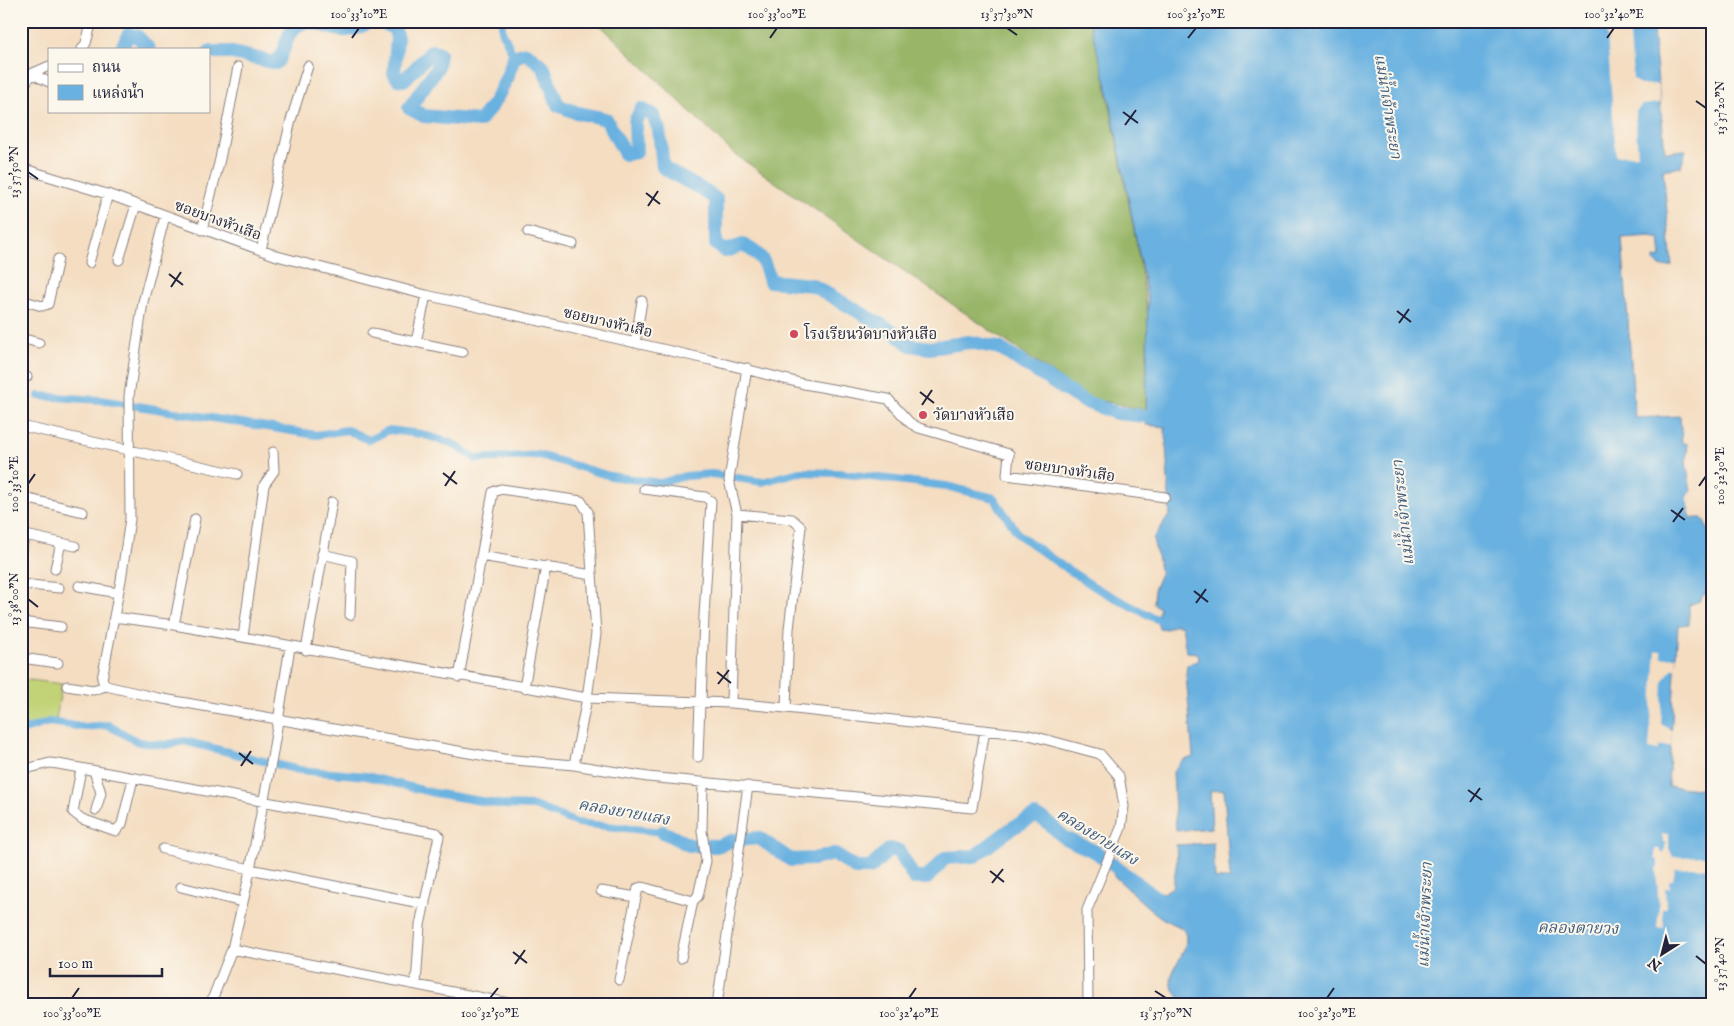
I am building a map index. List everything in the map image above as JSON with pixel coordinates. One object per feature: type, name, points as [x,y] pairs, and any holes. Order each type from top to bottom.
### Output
[{"type":"street","points":[[83,48],[86,43],[92,21]]},
{"type":"street","points":[[21,89],[32,74],[48,66]]},
{"type":"street","points":[[261,250],[290,120],[308,66]]},
{"type":"street","points":[[202,230],[220,159],[238,67]]},
{"type":"street","points":[[32,74],[48,82]]},
{"type":"street","name":"ซอยบางหัวเสือ","points":[[21,168],[108,194],[261,250],[426,295],[747,368],[804,384],[888,399],[910,423],[919,428],[1009,454],[1007,475],[1165,498]]},
{"type":"street","points":[[88,263],[108,194]]},
{"type":"street","points":[[119,260],[136,205]]},
{"type":"street","points":[[106,686],[102,679],[130,519],[129,396],[143,302],[165,216]]},
{"type":"street","points":[[528,232],[573,244]]},
{"type":"street","points":[[21,300],[42,306],[48,304],[58,259]]},
{"type":"street","points":[[416,342],[426,295]]},
{"type":"street","points":[[635,342],[642,301]]},
{"type":"street","points":[[372,333],[463,352]]},
{"type":"street","points":[[21,338],[39,343]]},
{"type":"street","points":[[731,703],[737,514],[729,480],[747,368]]},
{"type":"street","points":[[21,426],[236,474]]},
{"type":"street","points":[[242,638],[264,485],[274,471],[273,452]]},
{"type":"street","points":[[459,677],[491,496],[496,489],[572,499],[584,503],[588,512],[596,634],[587,698],[574,765]]},
{"type":"street","points":[[644,489],[706,497],[711,500],[698,757]]},
{"type":"street","points":[[21,497],[83,512]]},
{"type":"street","points":[[306,650],[332,502]]},
{"type":"street","points":[[737,514],[792,519],[801,527],[789,629],[786,708]]},
{"type":"street","points":[[174,625],[195,519]]},
{"type":"street","points":[[21,550],[23,535],[75,546]]},
{"type":"street","points":[[55,569],[61,543]]},
{"type":"street","points":[[322,554],[352,561],[350,615]]},
{"type":"street","points":[[481,556],[592,574]]},
{"type":"street","points":[[524,688],[546,566]]},
{"type":"street","points":[[21,584],[59,588]]},
{"type":"street","points":[[79,586],[118,594]]},
{"type":"street","points":[[114,617],[174,625],[306,650],[587,698],[731,703],[786,708],[1040,738],[1100,754],[1119,776],[1124,798],[1121,828],[1087,910],[1088,1005]]},
{"type":"street","points":[[21,622],[61,626]]},
{"type":"street","points":[[210,1005],[232,949],[250,869],[272,758],[290,647]]},
{"type":"street","points":[[21,658],[58,663]]},
{"type":"street","points":[[67,686],[93,690],[106,686],[158,698],[503,758],[574,765],[648,777],[972,808],[985,730]]},
{"type":"street","points":[[21,770],[50,763],[263,800],[437,833],[439,836],[420,925],[416,985]]},
{"type":"street","points":[[81,769],[73,812],[82,819],[116,831],[120,830],[122,824],[133,778]]},
{"type":"street","points":[[94,771],[101,793],[96,810]]},
{"type":"street","points":[[681,958],[693,901],[698,893],[706,861],[703,840],[703,782]]},
{"type":"street","points":[[717,1005],[748,786]]},
{"type":"street","points":[[163,849],[250,869],[424,904]]},
{"type":"street","points":[[181,887],[242,902]]},
{"type":"street","points":[[619,980],[638,889],[642,887],[693,901]]},
{"type":"street","points":[[601,891],[636,897]]},
{"type":"street","points":[[232,949],[519,1005]]},
{"type":"green space","points":[[596,21],[1090,21],[1103,69],[1137,246],[1148,315],[1146,410],[1088,398],[733,153]]},
{"type":"green space","points":[[21,679],[62,684],[56,719],[21,728]]},
{"type":"water","points":[[1089,21],[1652,21],[1665,152],[1686,150],[1681,167],[1663,170],[1672,266],[1661,267],[1654,261],[1654,258],[1661,257],[1659,238],[1652,238],[1651,236],[1622,238],[1635,418],[1680,416],[1682,443],[1688,444],[1686,463],[1691,490],[1687,496],[1689,513],[1692,518],[1702,518],[1713,539],[1713,584],[1710,592],[1703,595],[1700,601],[1689,605],[1689,624],[1678,625],[1668,786],[1708,790],[1713,914],[1713,1005],[1183,1005],[1172,987],[1171,977],[1186,943],[1184,931],[1153,912],[1113,875],[1117,867],[1144,888],[1163,893],[1173,887],[1177,860],[1176,845],[1213,843],[1215,879],[1230,879],[1224,790],[1210,791],[1212,828],[1176,831],[1173,772],[1182,761],[1193,757],[1186,674],[1187,665],[1199,660],[1198,653],[1186,652],[1182,626],[1176,624],[1167,629],[1159,628],[1156,619],[1160,608],[1153,604],[1154,590],[1161,573],[1153,539],[1170,514],[1165,427],[1146,425],[1148,301],[1107,86]]},
{"type":"pier","points":[[1606,21],[1629,21],[1633,79],[1640,85],[1658,84],[1660,103],[1642,105],[1635,112],[1638,155],[1616,156]]},
{"type":"pier","points":[[1656,651],[1661,651],[1662,658],[1676,657],[1676,669],[1672,669],[1663,680],[1661,724],[1672,730],[1671,746],[1659,746],[1659,750],[1649,749]]},
{"type":"pier","points":[[1662,834],[1669,834],[1669,848],[1673,857],[1710,856],[1711,867],[1675,869],[1673,880],[1669,880],[1670,888],[1665,888],[1666,908],[1662,908],[1664,927],[1657,928],[1659,908],[1656,868],[1658,867],[1658,860],[1655,859],[1655,849],[1661,849],[1661,853],[1664,853],[1666,842],[1663,842]]},
{"type":"waterway","points":[[337,21],[339,30]]},
{"type":"waterway","points":[[210,52],[228,52],[276,63],[291,32],[300,24],[310,22],[337,29],[350,30],[371,21]]},
{"type":"waterway","points":[[374,21],[395,29],[397,39],[394,73],[398,79],[404,80],[432,51],[439,53],[437,68],[409,108],[424,116],[479,121],[500,91],[514,57],[526,53],[543,66],[558,105],[575,112],[606,119],[625,154],[636,152],[635,122],[641,109],[653,115],[659,130],[663,167],[716,199],[716,244],[725,251],[743,245],[755,252],[762,259],[770,281],[812,285],[894,332],[910,345],[930,348],[969,342],[999,348],[1083,401],[1116,413],[1165,418]]},
{"type":"waterway","points":[[502,21],[502,31],[514,57]]},
{"type":"waterway","points":[[122,48],[129,34],[137,36],[148,48]]},
{"type":"waterway","points":[[39,396],[101,400],[316,435],[347,430],[369,440],[389,430],[421,434],[451,443],[477,459],[539,455],[610,476],[660,483],[685,476],[712,474],[762,482],[799,472],[838,473],[946,486],[994,498],[1019,535],[1058,563],[1098,589],[1156,619],[1165,620]]},
{"type":"waterway","name":"คลองยายแสง","points":[[21,731],[49,722],[84,727],[108,725],[138,742],[165,745],[184,741],[299,770],[366,776],[434,793],[504,805],[534,806],[577,823],[663,832]]},
{"type":"waterway","name":"คลองยายแสง","points":[[663,832],[689,845],[717,846],[734,840],[759,838],[791,860],[813,859],[834,854],[855,868],[870,868],[890,849],[899,851],[914,878],[927,878],[945,858],[975,856],[1012,828],[1035,816],[1045,820],[1065,838],[1096,852],[1158,899]]},
{"type":"place","name":"โรงเรียนวัดบางหัวเสือ","points":[[794,334]]},
{"type":"place","name":"วัดบางหัวเสือ","points":[[923,415]]},
{"type":"water label","name":"แม่น้ำเจ้าพระยา","points":[[1389,106]]},
{"type":"water label","name":"แม่น้ำเจ้าพระยา","points":[[1402,513]]},
{"type":"water label","name":"แม่น้ำเจ้าพระยา","points":[[1424,915]]},
{"type":"water label","name":"คลองตายวง","points":[[1578,927]]}]
